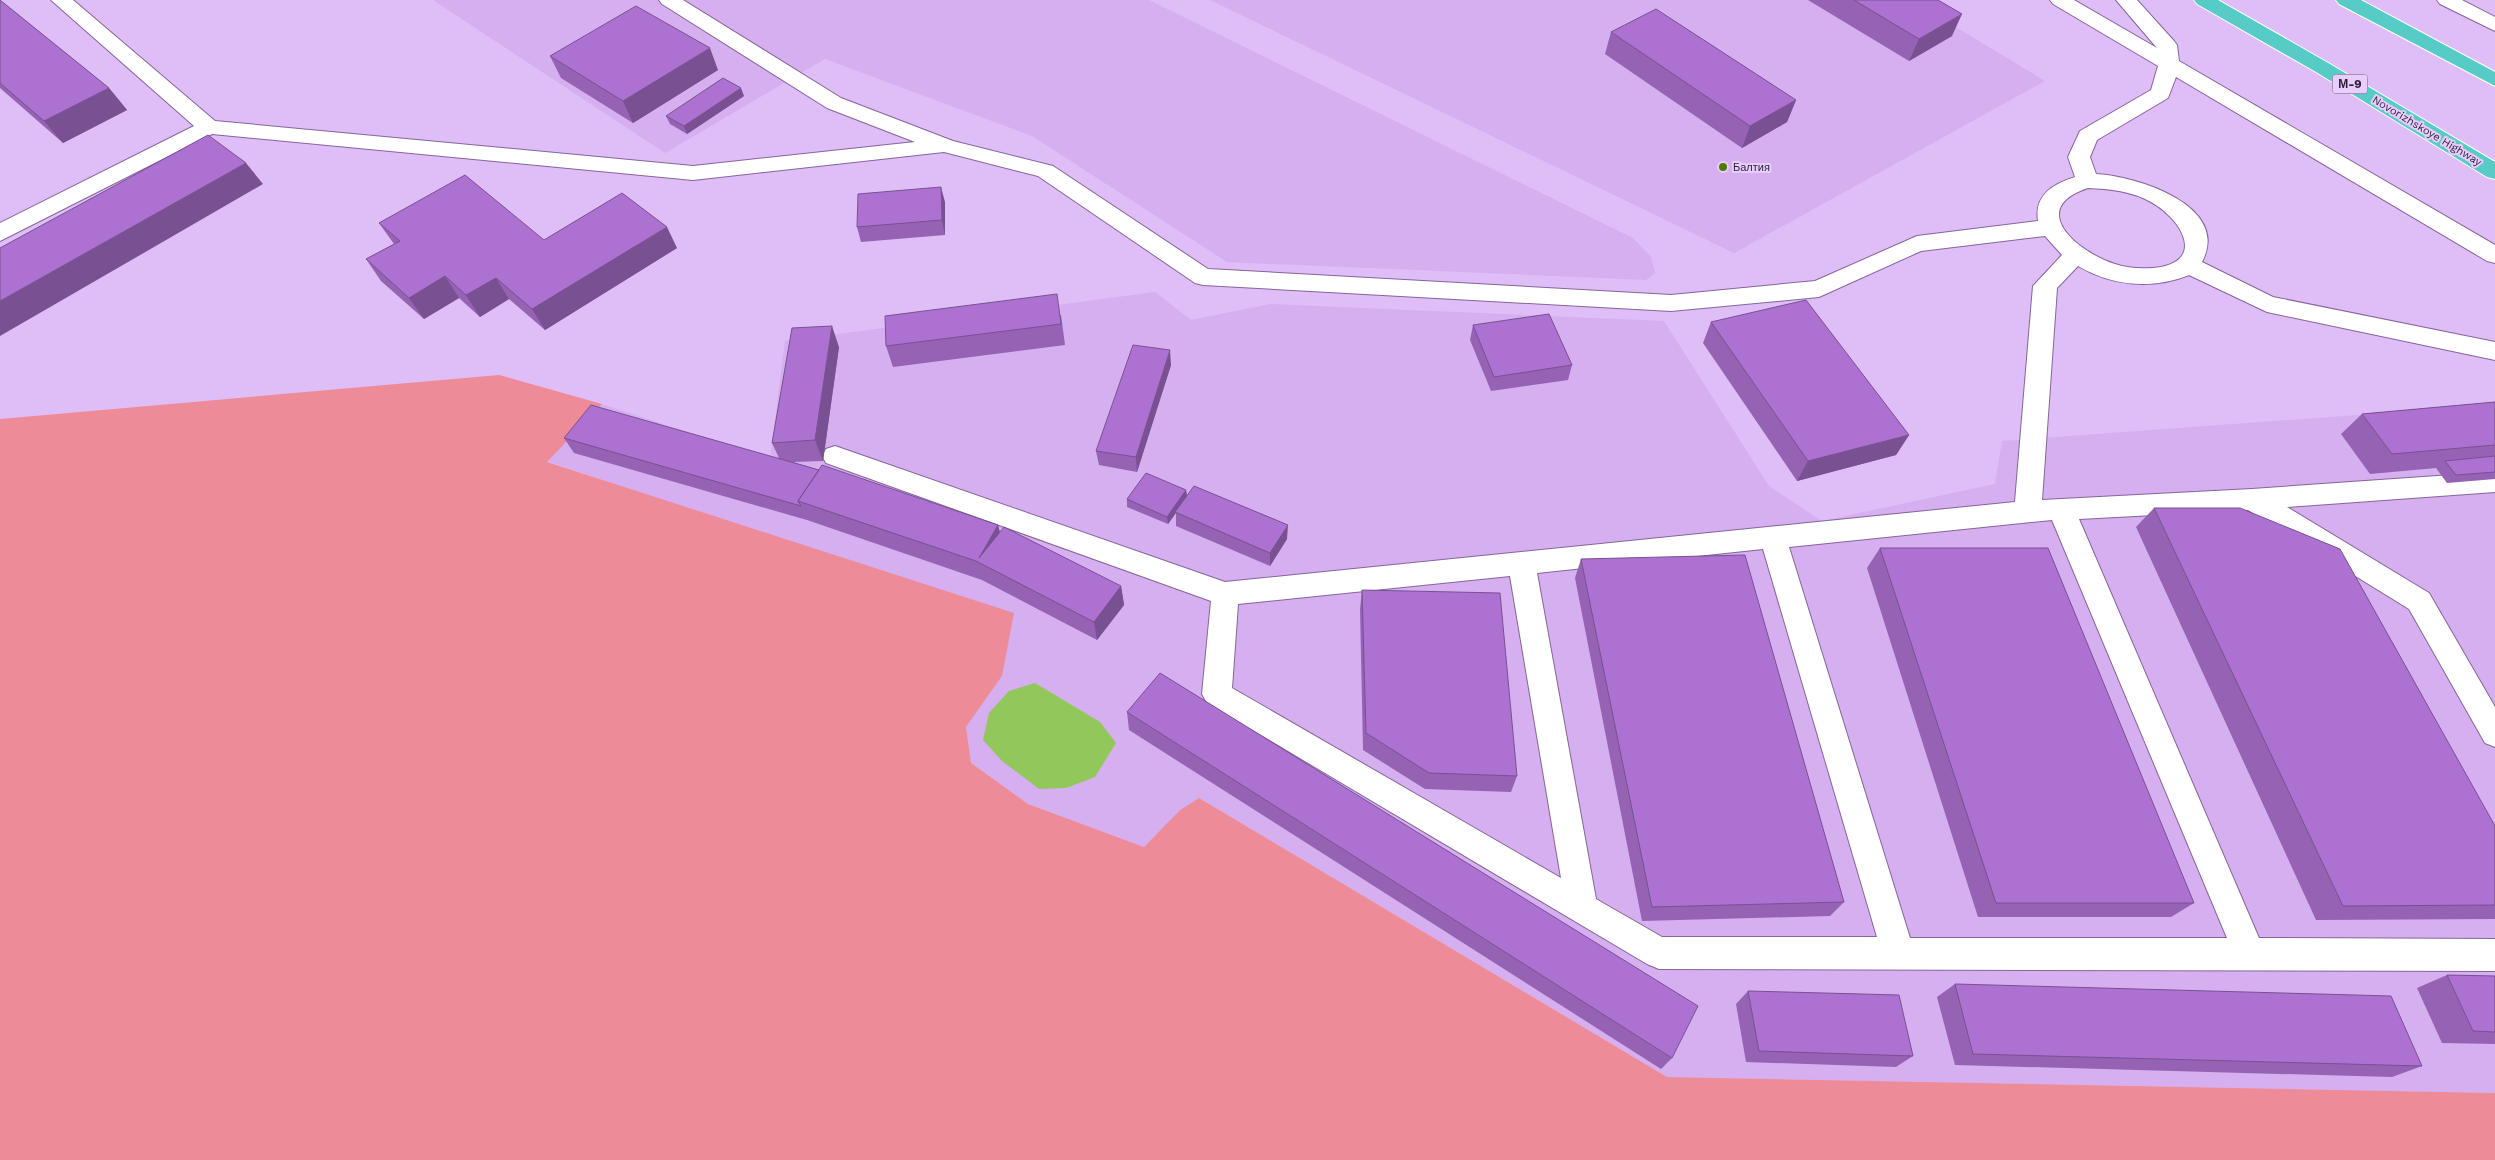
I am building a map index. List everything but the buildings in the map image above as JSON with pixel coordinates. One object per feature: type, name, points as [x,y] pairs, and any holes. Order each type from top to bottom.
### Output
[{"type":"highway","name":"Novorizhskoye Highway","points":[[2204,0],[2323,68],[2495,172]]},
{"type":"highway","points":[[2346,0],[2495,80]]},
{"type":"street","points":[[61,0],[209,126]]},
{"type":"street","points":[[669,0],[834,103],[946,146],[1044,171],[1203,277],[1671,303],[1819,288],[1917,244],[2051,228]]},
{"type":"street","points":[[2060,0],[2169,62],[2495,256]]},
{"type":"street","points":[[2087,181],[2079,157],[2088,136],[2161,93],[2169,62],[2167,45],[2126,0]]},
{"type":"street","points":[[2447,0],[2495,25]]},
{"type":"street","points":[[0,234],[209,126],[693,173],[946,146]]},
{"type":"street","points":[[2087,181],[2128,184],[2148,192],[2174,208],[2192,228],[2198,241],[2197,254],[2189,265],[2176,273],[2158,277],[2138,277],[2094,265],[2076,254],[2061,241],[2051,228],[2047,214],[2049,202],[2057,192],[2070,184],[2087,181]]},
{"type":"street","points":[[2028,511],[2045,286],[2076,254]]},
{"type":"street","points":[[2189,265],[2267,304],[2495,351]]},
{"type":"street","points":[[834,456],[1225,594],[2028,511],[2252,499],[2495,482]]},
{"type":"street","points":[[2252,499],[2419,601],[2495,734]]},
{"type":"street","points":[[2061,509],[2250,954]]},
{"type":"street","points":[[1773,537],[1898,953]]},
{"type":"street","points":[[1522,564],[1582,908]]},
{"type":"street","points":[[1225,594],[1217,694],[1659,953],[2495,955]]},
{"type":"shaded area","points":[[433,0],[1149,0],[1633,238],[1651,257],[1655,273],[1646,280],[1227,262],[1032,136],[825,59],[665,153]]},
{"type":"shaded area","name":"Балтия","points":[[1210,0],[1911,0],[2045,81],[1734,253]]},
{"type":"shaded area","points":[[1155,292],[1191,320],[1270,304],[1664,321],[1769,486],[1822,521],[1995,484],[2002,441],[2495,405],[2495,1093],[1667,1077],[1199,798],[1180,810],[1144,847],[1028,804],[971,763],[966,727],[1002,676],[756,531],[546,461],[602,404],[770,459],[785,341]]},
{"type":"shaded area","points":[[499,375],[602,404],[547,462],[1014,613],[1002,676],[966,727],[971,763],[1028,804],[1144,847],[1180,810],[1199,798],[1667,1077],[2495,1093],[2495,1160],[0,1160],[0,419]]},
{"type":"shaded area","points":[[1035,683],[1100,722],[1116,743],[1095,777],[1066,788],[1039,789],[1002,761],[983,740],[989,713],[1009,691]]},
{"type":"place","name":"Балтия","points":[[1723,167]]}]
